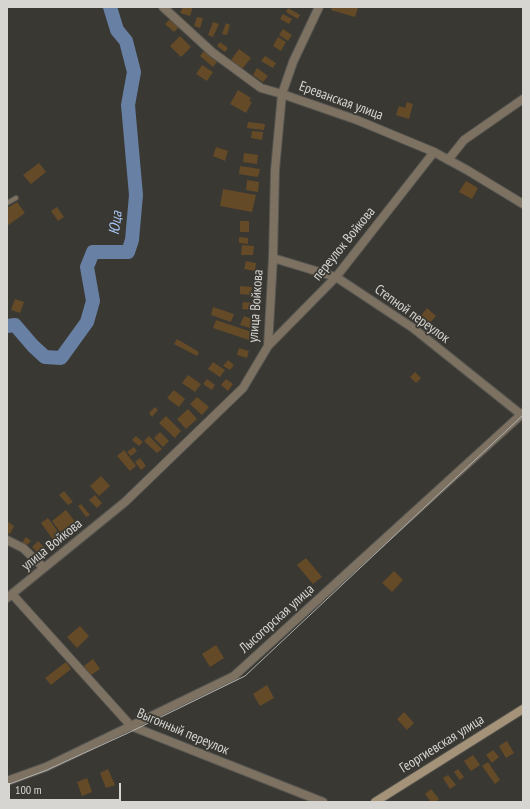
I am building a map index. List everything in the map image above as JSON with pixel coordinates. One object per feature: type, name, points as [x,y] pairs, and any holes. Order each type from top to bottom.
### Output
[{"type":"main road","name":"Георгиевская улица","points":[[375,802],[523,709]]},
{"type":"street","name":"Ереванская улица","points":[[163,7],[212,52],[261,88],[357,120],[434,152],[523,204]]},
{"type":"street","name":"улица Войкова","points":[[9,596],[126,502],[243,388],[268,346],[273,258],[275,170],[282,94],[293,62],[319,7]]},
{"type":"street","points":[[448,160],[464,140],[523,99]]},
{"type":"street","name":"переулок Войкова","points":[[268,346],[336,277],[434,152]]},
{"type":"street","name":"Степной переулок","points":[[273,258],[336,277],[413,328],[523,414]]},
{"type":"street","name":"Лысогорская улица","points":[[7,781],[46,767],[234,676],[523,414]]},
{"type":"street","points":[[7,540],[23,548],[44,568]]},
{"type":"street","name":"Выгонный переулок","points":[[9,596],[130,726],[323,802]]},
{"type":"lane","points":[[7,203],[16,198]]},
{"type":"building","points":[[183,7],[193,7],[190,16],[180,13]]},
{"type":"building","points":[[332,7],[358,8],[355,17],[331,10]]},
{"type":"building","points":[[288,8],[300,15],[298,19],[286,12]]},
{"type":"building","points":[[283,14],[292,19],[289,24],[280,19]]},
{"type":"building","points":[[197,17],[203,18],[200,28],[194,26]]},
{"type":"building","points":[[170,19],[179,27],[174,32],[165,24]]},
{"type":"building","points":[[213,22],[219,24],[213,37],[208,35]]},
{"type":"building","points":[[226,23],[230,25],[227,35],[222,34]]},
{"type":"building","points":[[283,29],[292,35],[288,41],[279,35]]},
{"type":"building","points":[[180,36],[191,47],[181,57],[170,46]]},
{"type":"building","points":[[278,37],[286,42],[281,51],[273,46]]},
{"type":"building","points":[[220,42],[228,48],[225,52],[217,46]]},
{"type":"building","points":[[239,49],[251,58],[242,69],[231,60]]},
{"type":"building","points":[[204,51],[217,62],[213,67],[200,56]]},
{"type":"building","points":[[265,56],[276,63],[273,68],[261,61]]},
{"type":"building","points":[[202,65],[213,72],[207,81],[196,74]]},
{"type":"building","points":[[257,68],[268,76],[263,82],[253,75]]},
{"type":"building","points":[[238,90],[251,98],[249,101],[252,102],[246,113],[230,104]]},
{"type":"building","points":[[407,102],[413,104],[409,119],[396,115],[399,106],[405,108]]},
{"type":"building","points":[[248,122],[265,124],[264,130],[247,128]]},
{"type":"building","points":[[252,131],[263,132],[262,140],[251,138]]},
{"type":"building","points":[[216,147],[228,151],[225,161],[213,156]]},
{"type":"building","points":[[244,153],[258,155],[257,164],[243,162]]},
{"type":"building","points":[[39,163],[46,172],[31,184],[23,175]]},
{"type":"building","points":[[240,166],[260,169],[258,177],[239,174]]},
{"type":"building","points":[[247,180],[259,182],[258,192],[246,190]]},
{"type":"building","points":[[466,181],[478,188],[472,199],[459,192]]},
{"type":"building","points":[[223,189],[256,195],[252,212],[220,206]]},
{"type":"building","points":[[17,202],[25,213],[7,226],[7,208]]},
{"type":"building","points":[[57,207],[64,217],[58,221],[51,211]]},
{"type":"building","points":[[240,221],[249,221],[249,232],[240,232]]},
{"type":"building","points":[[239,237],[248,238],[248,244],[239,243]]},
{"type":"building","points":[[242,245],[254,246],[253,255],[241,255]]},
{"type":"building","points":[[246,261],[256,263],[255,271],[244,269]]},
{"type":"building","points":[[240,286],[252,287],[251,295],[240,294]]},
{"type":"building","points":[[15,299],[24,302],[20,313],[11,310]]},
{"type":"building","points":[[243,302],[252,303],[252,310],[242,309]]},
{"type":"building","points":[[213,307],[234,314],[231,322],[211,315]]},
{"type":"building","points":[[427,308],[436,316],[429,324],[420,317]]},
{"type":"building","points":[[244,316],[257,321],[253,329],[240,325]]},
{"type":"building","points":[[216,320],[252,332],[249,340],[213,328]]},
{"type":"building","points":[[177,339],[199,352],[197,356],[174,344]]},
{"type":"building","points":[[239,348],[249,351],[247,358],[237,355]]},
{"type":"building","points":[[228,360],[234,365],[230,370],[223,366]]},
{"type":"building","points":[[213,362],[225,370],[220,377],[208,369]]},
{"type":"building","points":[[415,372],[421,378],[416,383],[410,377]]},
{"type":"building","points":[[188,375],[201,384],[195,392],[182,383]]},
{"type":"building","points":[[207,379],[215,385],[212,390],[203,384]]},
{"type":"building","points":[[226,379],[233,384],[228,391],[221,385]]},
{"type":"building","points":[[174,390],[185,399],[179,407],[167,398]]},
{"type":"building","points":[[197,397],[209,407],[202,415],[190,404]]},
{"type":"building","points":[[155,407],[158,410],[152,417],[149,413]]},
{"type":"building","points":[[188,409],[197,419],[186,429],[177,419]]},
{"type":"building","points":[[166,416],[181,431],[175,438],[159,423]]},
{"type":"building","points":[[160,432],[169,441],[163,447],[154,438]]},
{"type":"building","points":[[136,436],[143,442],[139,446],[132,440]]},
{"type":"building","points":[[149,436],[162,449],[157,453],[144,441]]},
{"type":"building","points":[[134,447],[137,451],[131,456],[127,452]]},
{"type":"building","points":[[124,450],[136,466],[130,471],[117,456]]},
{"type":"building","points":[[140,458],[146,466],[141,470],[135,462]]},
{"type":"building","points":[[101,476],[110,486],[99,496],[90,486]]},
{"type":"building","points":[[64,491],[73,502],[68,505],[59,495]]},
{"type":"building","points":[[95,495],[102,503],[97,508],[89,500]]},
{"type":"building","points":[[81,504],[90,515],[86,517],[78,506]]},
{"type":"building","points":[[66,510],[76,523],[61,533],[52,521]]},
{"type":"building","points":[[48,518],[61,536],[54,541],[41,523]]},
{"type":"building","points":[[8,522],[14,526],[10,534],[7,533]]},
{"type":"building","points":[[26,537],[31,541],[25,547],[21,544]]},
{"type":"building","points":[[38,541],[45,548],[39,554],[32,547]]},
{"type":"building","points":[[306,558],[322,577],[313,584],[297,565]]},
{"type":"building","points":[[394,571],[403,580],[392,592],[382,583]]},
{"type":"building","points":[[80,626],[89,636],[77,648],[67,637]]},
{"type":"building","points":[[216,645],[224,658],[210,667],[202,654]]},
{"type":"building","points":[[93,659],[100,669],[91,675],[84,666]]},
{"type":"building","points":[[66,662],[71,669],[51,685],[45,678]]},
{"type":"building","points":[[267,685],[274,698],[260,706],[253,694]]},
{"type":"building","points":[[404,712],[414,723],[407,730],[397,719]]},
{"type":"building","points":[[507,741],[514,753],[506,758],[499,746]]},
{"type":"building","points":[[493,750],[499,757],[492,763],[486,755]]},
{"type":"building","points":[[473,755],[480,765],[471,771],[464,761]]},
{"type":"building","points":[[488,762],[500,780],[495,784],[482,766]]},
{"type":"building","points":[[108,769],[115,785],[106,788],[100,773]]},
{"type":"building","points":[[458,769],[464,777],[460,780],[454,772]]},
{"type":"building","points":[[448,775],[456,785],[450,789],[443,778]]},
{"type":"building","points":[[87,778],[92,792],[82,796],[77,782]]},
{"type":"building","points":[[431,789],[439,799],[435,802],[431,802],[425,794]]},
{"type":"waterway","name":"Юца","points":[[7,326],[15,325],[33,346],[45,357],[61,358],[87,322],[93,301],[87,267],[93,252],[128,252],[132,240],[136,195],[128,105],[134,72],[126,41],[117,30],[110,7]]},
{"type":"tram line","points":[[7,785],[47,770],[128,733],[245,676],[523,415]]}]
